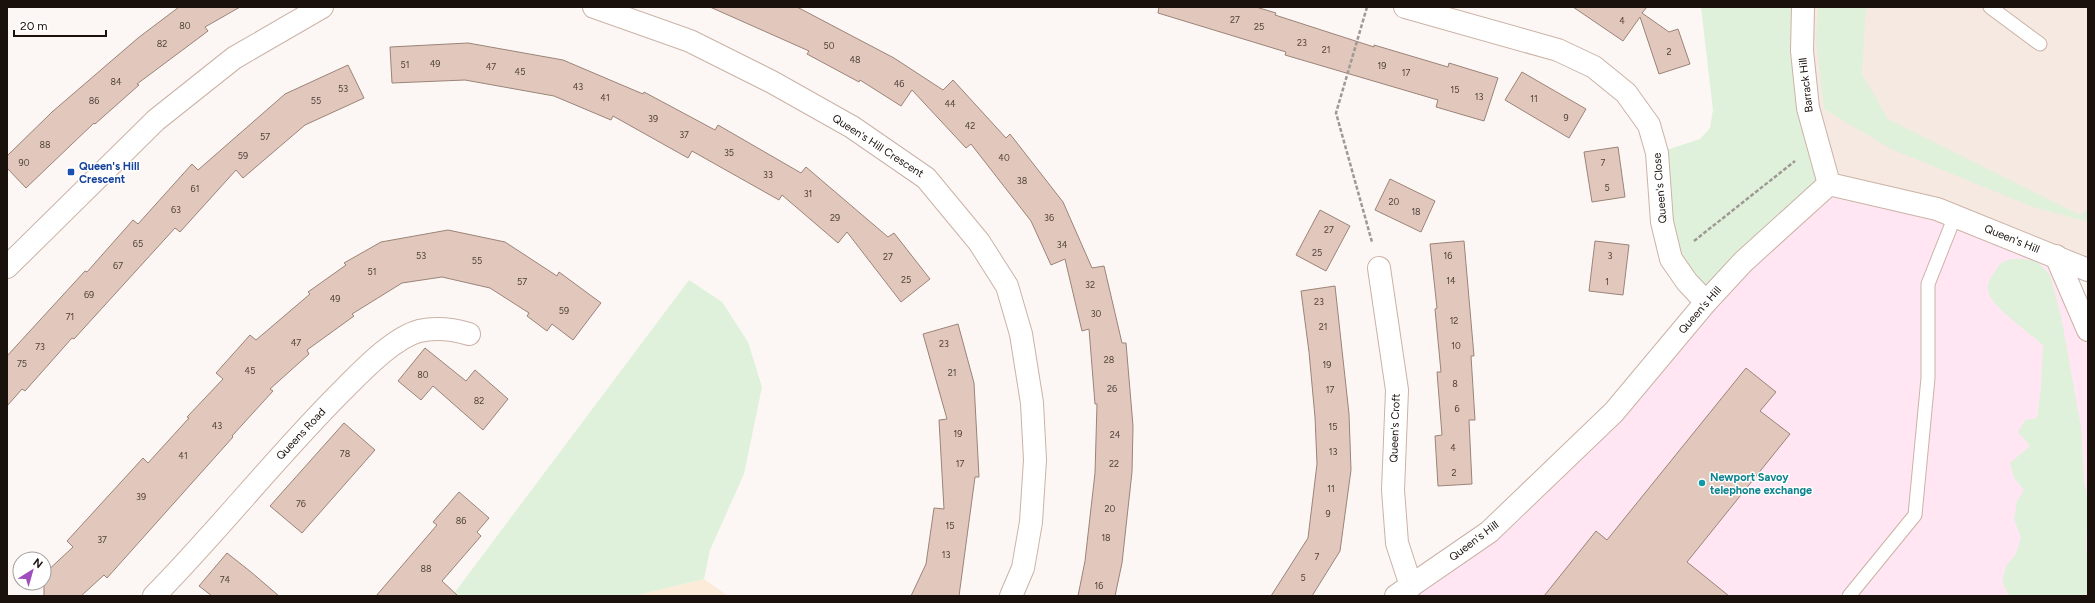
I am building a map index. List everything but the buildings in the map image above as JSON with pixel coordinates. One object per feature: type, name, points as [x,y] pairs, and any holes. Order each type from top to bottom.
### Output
[{"type":"street","points":[[7,267],[156,120],[234,58],[322,7]]},
{"type":"street","name":"Queen's Hill Crescent","points":[[594,7],[690,41],[772,82],[852,127],[926,178],[979,242],[1007,286],[1021,334],[1032,403],[1035,460],[1031,522],[1022,568],[1010,596]]},
{"type":"street","name":"Queen's Close","points":[[1405,7],[1558,50],[1594,67],[1626,93],[1649,125],[1658,152],[1662,222],[1671,259],[1687,282],[1706,302]]},
{"type":"street","name":"Barrack Hill","points":[[1803,7],[1802,51],[1808,108],[1829,184]]},
{"type":"street","name":"Queen's Hill","points":[[1403,591],[1489,532],[1614,412],[1706,302],[1743,262],[1829,184],[1937,209],[2088,270]]},
{"type":"street","points":[[2056,256],[2088,330]]},
{"type":"street","name":"Queen's Croft","points":[[1379,268],[1397,390],[1393,490],[1397,543],[1403,591]]},
{"type":"street","name":"Queens Road","points":[[162,594],[314,419],[366,368],[397,342],[418,332],[447,328],[469,334]]},
{"type":"lane","points":[[1990,7],[2040,44]]},
{"type":"lane","points":[[1849,596],[1915,515],[1928,378],[1928,284],[1955,216]]},
{"type":"path","points":[[1367,7],[1336,113],[1379,268]]},
{"type":"path","points":[[1671,259],[1818,143]]},
{"type":"shaded area","points":[[1803,7],[2088,7],[2088,270],[1829,184]]},
{"type":"shaded area","points":[[1829,184],[2056,256],[2088,330],[2088,596],[1396,596],[1489,532]]},
{"type":"shaded area","points":[[704,579],[728,596],[634,596]]},
{"type":"green space","points":[[1701,7],[1803,7],[1829,184],[1706,302],[1671,259],[1657,153],[1700,139],[1710,128],[1713,110]]},
{"type":"green space","points":[[1818,7],[1866,7],[1862,74],[1888,119],[2080,215],[2088,209],[2088,222],[2033,207],[1891,149],[1824,109],[1816,41]]},
{"type":"green space","points":[[2011,259],[2024,259],[2038,262],[2050,275],[2061,316],[2081,427],[2084,480],[2088,504],[2086,548],[2088,555],[2088,586],[2086,596],[2009,596],[2002,582],[2006,566],[2016,554],[2021,538],[2014,519],[2017,501],[2024,490],[2014,478],[2010,463],[2030,446],[2018,432],[2025,420],[2037,418],[2041,387],[2043,346],[2000,309],[1988,293],[1988,285],[1994,273],[2001,263]]},
{"type":"green space","points":[[689,280],[722,302],[748,342],[762,387],[744,474],[710,550],[704,579],[634,596],[452,596]]},
{"type":"place","name":"Queen's Hill Crescent","points":[[71,172]]},
{"type":"place","name":"Newport Savoy telephone exchange","points":[[1702,483]]}]
